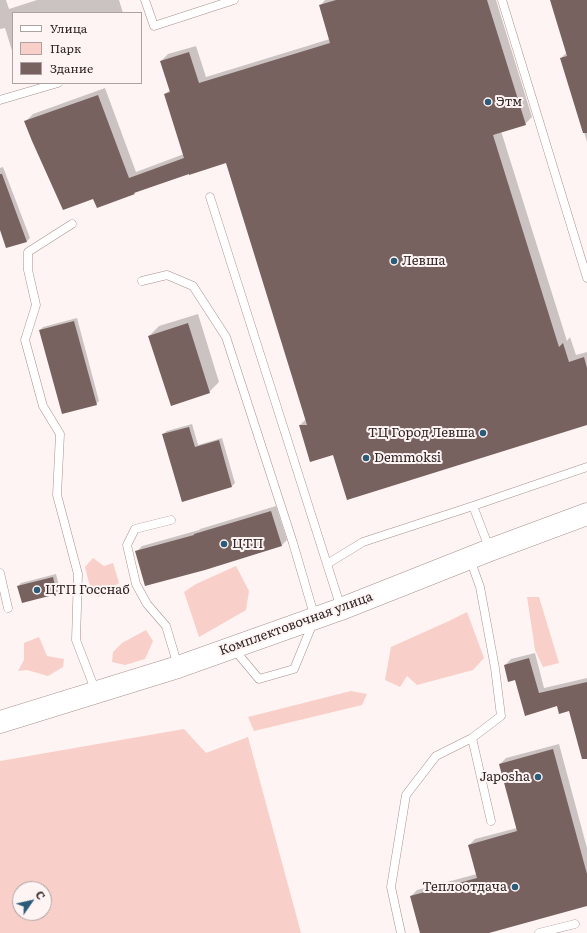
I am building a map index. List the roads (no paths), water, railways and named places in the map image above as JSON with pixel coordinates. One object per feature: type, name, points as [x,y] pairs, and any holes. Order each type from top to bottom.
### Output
[{"type":"street","name":"Комплектовочная улица","points":[[0,722],[178,667],[341,609],[490,550],[587,514]]},
{"type":"lane","points":[[145,0],[154,26],[234,0]]},
{"type":"lane","points":[[502,0],[587,278]]},
{"type":"lane","points":[[0,100],[55,84]]},
{"type":"lane","points":[[210,197],[341,609]]},
{"type":"lane","points":[[72,224],[28,252],[28,270],[36,305],[25,340],[43,406],[60,434],[57,495],[78,574],[76,640],[97,692]]},
{"type":"lane","points":[[142,281],[168,275],[192,286],[226,337],[293,543],[315,618],[294,669],[259,679],[233,647]]},
{"type":"lane","points":[[327,564],[363,542],[587,467]]},
{"type":"lane","points":[[473,506],[490,550]]},
{"type":"lane","points":[[171,520],[135,529],[127,545],[136,584],[147,604],[166,626],[178,667]]},
{"type":"lane","points":[[401,933],[391,887],[406,795],[436,756],[472,738],[501,716],[495,668],[480,587],[470,558]]},
{"type":"lane","points":[[0,573],[8,608]]},
{"type":"lane","points":[[472,738],[491,821]]},
{"type":"lane","points":[[539,933],[575,924]]},
{"type":"place","name":"Этм","points":[[488,102]]},
{"type":"place","name":"Левша","points":[[394,261]]},
{"type":"place","name":"ТЦ Город Левша","points":[[483,433]]},
{"type":"place","name":"Demmoksi","points":[[366,458]]},
{"type":"place","name":"ЦТП","points":[[224,544]]},
{"type":"place","name":"ЦТП Госснаб","points":[[37,590]]},
{"type":"place","name":"Japosha","points":[[538,777]]},
{"type":"place","name":"Теплоотдача","points":[[515,887]]}]
